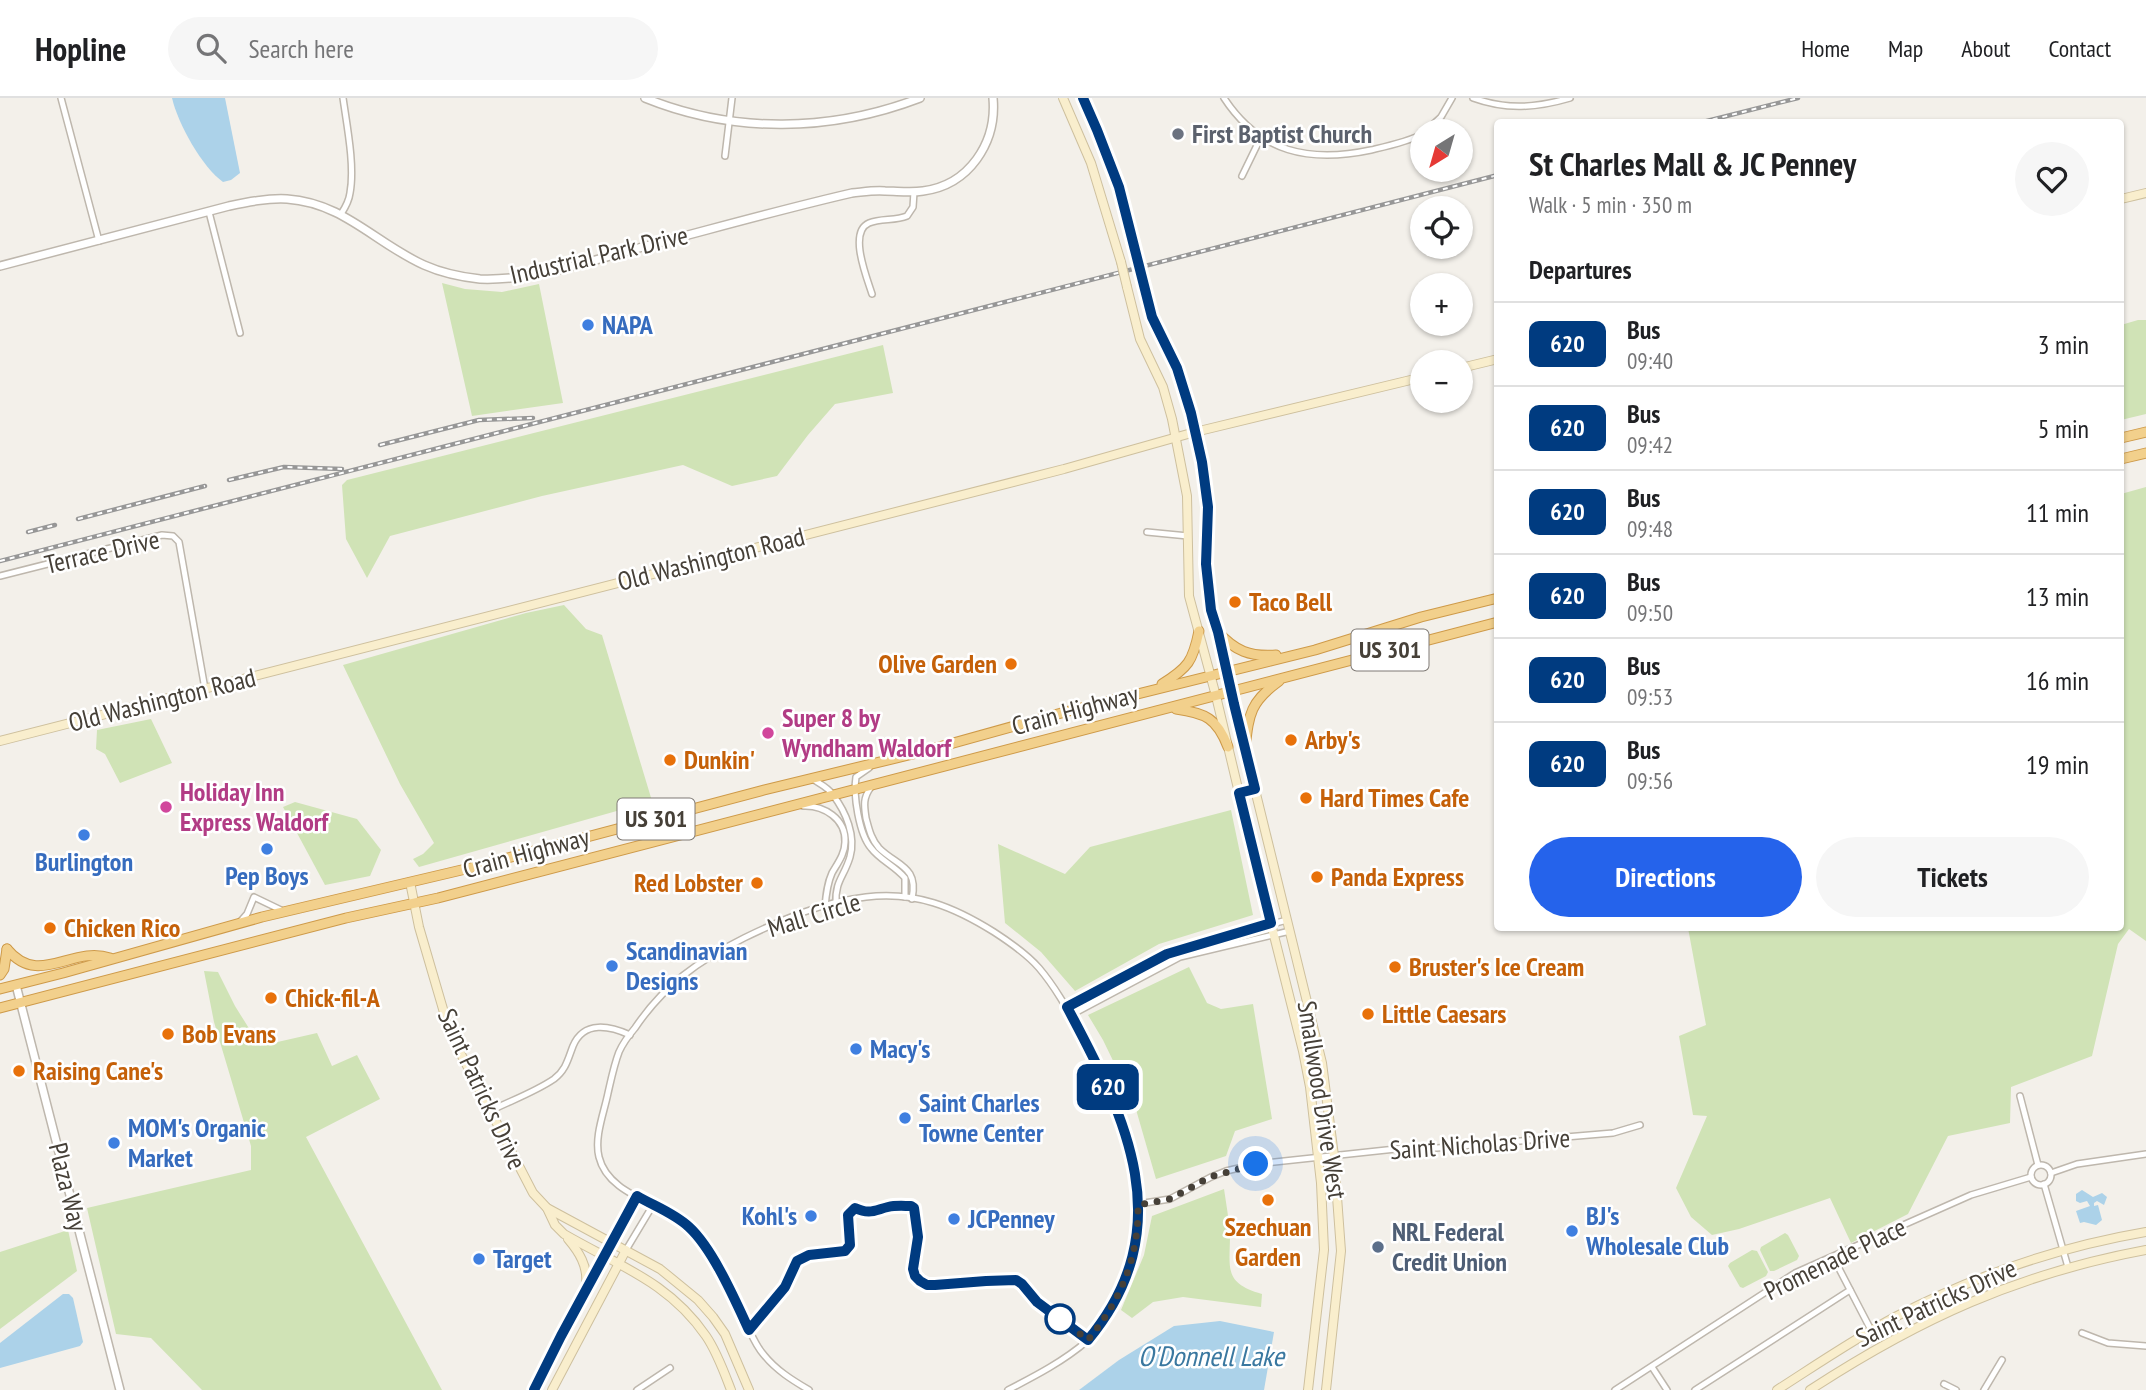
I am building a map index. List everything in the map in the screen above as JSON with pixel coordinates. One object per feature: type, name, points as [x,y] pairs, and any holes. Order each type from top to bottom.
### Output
[{"type":"highway","points":[[2124,437],[2146,432]]},
{"type":"highway","points":[[2124,458],[2146,453]]},
{"type":"highway","name":"Crain Highway","points":[[0,989],[284,911],[410,882],[1299,654],[1494,598]]},
{"type":"highway","name":"Crain Highway","points":[[0,1008],[346,918],[415,904],[1494,623]]},
{"type":"highway","points":[[1155,689],[1176,676],[1190,662],[1199,631]]},
{"type":"highway","points":[[1218,632],[1227,642],[1244,653],[1263,656],[1299,654]]},
{"type":"highway","points":[[1245,748],[1248,719],[1253,706],[1263,694],[1283,679]]},
{"type":"highway","points":[[1170,708],[1193,712],[1212,720],[1220,728],[1228,747]]},
{"type":"highway","points":[[0,975],[4,969],[7,949],[22,963],[36,967],[97,954],[111,958]]},
{"type":"main road","name":"Smallwood Drive West","points":[[1063,98],[1098,182],[1137,329],[1163,387],[1177,438],[1187,496],[1189,596],[1308,1073],[1318,1157],[1324,1250],[1308,1390]]},
{"type":"main road","name":"Smallwood Drive West","points":[[1083,98],[1119,187],[1152,317],[1177,368],[1195,432],[1208,507],[1206,564],[1211,610],[1319,1046],[1334,1156],[1341,1251],[1326,1390]]},
{"type":"main road","points":[[2124,198],[2146,193]]},
{"type":"main road","points":[[1473,365],[1494,360]]},
{"type":"main road","name":"Old Washington Road","points":[[0,741],[1195,432],[1410,380]]},
{"type":"main road","name":"Saint Patricks Drive","points":[[410,882],[419,927],[450,1033],[524,1179],[547,1208],[612,1241],[675,1280],[705,1307],[725,1334],[749,1390]]},
{"type":"main road","name":"Saint Patricks Drive","points":[[547,1208],[555,1225],[564,1234],[659,1286],[685,1309],[708,1338],[731,1390]]},
{"type":"main road","name":"Saint Patricks Drive","points":[[1777,1390],[1871,1330],[1954,1289],[2005,1268],[2062,1250],[2146,1231]]},
{"type":"main road","points":[[564,1234],[582,1260],[587,1275],[584,1292]]},
{"type":"main road","points":[[534,1390],[612,1241]]},
{"type":"main road","points":[[552,1390],[626,1250]]},
{"type":"main road","name":"Saint Patricks Drive","points":[[1810,1390],[1870,1352],[1931,1319],[2011,1285],[2068,1267],[2146,1250]]},
{"type":"street","points":[[61,98],[99,241]]},
{"type":"street","points":[[341,214],[351,189],[343,98]]},
{"type":"street","points":[[645,98],[690,113],[770,125],[822,123],[867,115],[920,98]]},
{"type":"street","points":[[725,156],[732,98]]},
{"type":"street","name":"Industrial Park Drive","points":[[0,266],[209,212],[258,201],[287,199],[318,205],[341,214],[424,265],[460,276],[497,279],[523,276],[852,193],[881,190],[925,191],[951,183],[980,156],[991,134],[993,98]]},
{"type":"street","points":[[1224,98],[1234,112],[1261,137],[1298,153],[1344,156],[1410,139]]},
{"type":"street","points":[[1439,119],[1452,98]]},
{"type":"street","points":[[1473,98],[1490,104],[1516,107],[1554,103],[1570,98]]},
{"type":"street","points":[[1242,176],[1261,137]]},
{"type":"street","points":[[872,294],[858,243],[860,231],[868,223],[906,216],[913,207],[914,192]]},
{"type":"street","points":[[209,212],[240,333]]},
{"type":"street","points":[[1147,532],[1188,536]]},
{"type":"street","name":"Terrace Drive","points":[[0,576],[114,546],[163,535],[173,536],[179,542],[205,689]]},
{"type":"street","points":[[882,761],[856,777],[854,789],[865,839],[873,851],[905,878],[908,898]]},
{"type":"street","points":[[811,779],[833,794],[849,824],[853,839],[850,856],[836,885],[836,904]]},
{"type":"street","points":[[872,785],[863,803],[870,833],[877,845],[911,873],[914,881],[908,898]]},
{"type":"street","points":[[790,806],[821,808],[831,813],[842,827],[845,843],[826,889],[825,906]]},
{"type":"street","points":[[240,923],[254,897],[284,911]]},
{"type":"street","name":"Mall Circle","points":[[808,1390],[788,1377],[762,1353],[719,1270],[696,1234],[677,1217],[624,1190],[600,1161],[598,1149],[618,1055],[646,1010],[666,989],[719,951],[795,915],[864,897],[908,898],[956,909],[1005,939],[1040,969],[1067,1007],[1122,1120],[1131,1151],[1138,1205],[1137,1235],[1131,1265],[1120,1293],[1088,1340],[1045,1370],[1008,1390]]},
{"type":"street","points":[[1067,1007],[1167,954],[1287,920]]},
{"type":"street","points":[[1071,1015],[1180,957],[1290,931]]},
{"type":"street","name":"Plaza Way","points":[[16,985],[120,1390]]},
{"type":"street","points":[[490,1111],[556,1077],[567,1064],[577,1040],[587,1031],[612,1027],[630,1035]]},
{"type":"street","points":[[2020,1096],[2038,1165]]},
{"type":"street","name":"Saint Nicholas Drive","points":[[1318,1157],[1613,1133],[1640,1125]]},
{"type":"street","points":[[2051,1172],[2077,1164],[2146,1154]]},
{"type":"street","points":[[1138,1205],[1170,1199],[1210,1177],[1239,1167],[1318,1157]]},
{"type":"street","points":[[2038,1165],[2045,1165],[2051,1172],[2049,1181],[2044,1184],[2038,1184],[2031,1177],[2032,1171],[2038,1165]]},
{"type":"street","name":"Promenade Place","points":[[1615,1390],[1795,1273],[1970,1195],[2031,1177]]},
{"type":"street","points":[[2044,1184],[2068,1267]]},
{"type":"street","points":[[612,1241],[637,1196]]},
{"type":"street","points":[[626,1250],[653,1205]]},
{"type":"street","points":[[1833,1257],[1871,1330]]},
{"type":"street","points":[[1695,1390],[1850,1290]]},
{"type":"street","points":[[2082,1333],[2109,1343],[2146,1346]]},
{"type":"street","points":[[1984,1390],[2002,1360]]},
{"type":"street","points":[[1651,1367],[1667,1390]]},
{"type":"street","points":[[637,1390],[670,1368]]},
{"type":"street","points":[[1944,1384],[1956,1390]]},
{"type":"green space","points":[[442,283],[465,289],[502,292],[539,284],[563,403],[472,416]]},
{"type":"green space","points":[[2146,320],[2146,414],[2124,419],[2124,324]]},
{"type":"green space","points":[[883,345],[893,393],[835,404],[777,476],[732,486],[683,465],[542,496],[390,536],[367,578],[346,539],[342,485],[347,480]]},
{"type":"green space","points":[[2146,487],[2146,941],[2129,929],[2118,944],[2092,1056],[2011,1087],[2010,1123],[1948,1136],[1908,1214],[1851,1243],[1830,1198],[1739,1229],[1712,1235],[1691,1217],[1676,1188],[1707,1116],[1693,1115],[1679,1036],[1706,1025],[1689,931],[2124,931],[2124,493]]},
{"type":"green space","points":[[564,605],[586,629],[602,635],[652,801],[419,867],[413,859],[434,843],[400,784],[343,665],[526,613]]},
{"type":"green space","points":[[151,719],[172,763],[120,783],[105,754],[96,749],[97,730]]},
{"type":"green space","points":[[295,802],[357,819],[381,850],[370,876],[325,885],[283,807]]},
{"type":"green space","points":[[1231,810],[1253,915],[1159,944],[1075,991],[1041,952],[1005,923],[998,844],[1065,874],[1090,847]]},
{"type":"green space","points":[[1189,967],[1207,1003],[1221,1009],[1253,1004],[1272,1119],[1235,1131],[1226,1156],[1156,1179],[1135,1106],[1088,1015]]},
{"type":"green space","points":[[204,971],[218,972],[260,1046],[317,1033],[332,1066],[357,1055],[380,1099],[306,1137],[442,1390],[202,1390],[151,1338],[116,1334],[87,1208],[251,1170],[251,1146],[214,1022]]},
{"type":"green space","points":[[1224,1189],[1230,1228],[1231,1273],[1241,1285],[1262,1294],[1261,1307],[1183,1297],[1153,1302],[1132,1318],[1121,1310],[1144,1255],[1152,1216]]},
{"type":"green space","points":[[68,1230],[77,1271],[0,1329],[0,1252]]},
{"type":"green space","points":[[1785,1233],[1799,1256],[1797,1260],[1770,1271],[1761,1247]]},
{"type":"green space","points":[[1752,1250],[1757,1251],[1768,1272],[1766,1276],[1743,1288],[1728,1266]]},
{"type":"water","points":[[172,98],[225,98],[240,173],[223,182],[215,175],[192,144]]},
{"type":"water","points":[[2082,1190],[2093,1197],[2102,1193],[2107,1197],[2104,1205],[2097,1201],[2094,1203],[2094,1206],[2098,1205],[2102,1220],[2096,1225],[2080,1223],[2076,1211],[2090,1206],[2087,1201],[2076,1201],[2076,1194]]},
{"type":"water","points":[[63,1294],[69,1294],[73,1298],[83,1342],[80,1346],[0,1368],[0,1343]]},
{"type":"water","name":"O'Donnell Lake","points":[[1220,1321],[1274,1332],[1264,1390],[1079,1390],[1119,1360],[1174,1326]]},
{"type":"railway","points":[[1715,119],[1798,98]]},
{"type":"railway","points":[[0,561],[1494,176]]},
{"type":"railway","points":[[380,445],[479,420],[533,418]]},
{"type":"railway","points":[[229,480],[284,467],[342,469]]},
{"type":"railway","points":[[78,519],[205,486]]},
{"type":"railway","points":[[28,532],[55,525]]},
{"type":"bus line","name":"620","points":[[534,1390],[637,1196],[677,1217],[696,1234],[719,1270],[749,1330],[785,1287],[801,1257],[848,1249],[848,1215],[855,1208],[863,1212],[874,1212],[886,1207],[914,1208],[918,1247],[913,1269],[915,1276],[927,1285],[1016,1280],[1037,1302],[1088,1340],[1108,1313],[1126,1280],[1135,1250],[1138,1224],[1137,1187],[1130,1146],[1110,1091],[1067,1007],[1167,954],[1271,923],[1239,793],[1255,789],[1211,610],[1206,579],[1208,507],[1202,462],[1191,413],[1177,368],[1152,317],[1119,187],[1083,98]]},
{"type":"place","name":"First Baptist Church","points":[[1178,134]]},
{"type":"place","name":"NAPA","points":[[588,325]]},
{"type":"place","name":"Taco Bell","points":[[1235,602]]},
{"type":"place","name":"Olive Garden","points":[[1011,664]]},
{"type":"place","name":"Super 8 by Wyndham Waldorf","points":[[768,733]]},
{"type":"place","name":"Arby's","points":[[1291,740]]},
{"type":"place","name":"Dunkin'","points":[[670,760]]},
{"type":"place","name":"Hard Times Cafe","points":[[1306,798]]},
{"type":"place","name":"Holiday Inn Express Waldorf","points":[[166,807]]},
{"type":"place","name":"Burlington","points":[[84,835]]},
{"type":"place","name":"Pep Boys","points":[[267,849]]},
{"type":"place","name":"Panda Express","points":[[1317,877]]},
{"type":"place","name":"Red Lobster","points":[[757,883]]},
{"type":"place","name":"Chicken Rico","points":[[50,928]]},
{"type":"place","name":"Scandinavian Designs","points":[[612,966]]},
{"type":"place","name":"Bruster's Ice Cream","points":[[1395,967]]},
{"type":"place","name":"Chick-fil-A","points":[[271,998]]},
{"type":"place","name":"Little Caesars","points":[[1368,1014]]},
{"type":"place","name":"Bob Evans","points":[[168,1034]]},
{"type":"place","name":"Macy's","points":[[856,1049]]},
{"type":"place","name":"Raising Cane's","points":[[19,1071]]},
{"type":"place","name":"Saint Charles Towne Center","points":[[905,1118]]},
{"type":"place","name":"MOM's Organic Market","points":[[114,1143]]},
{"type":"place","name":"Szechuan Garden","points":[[1268,1200]]},
{"type":"place","name":"Kohl's","points":[[811,1216]]},
{"type":"place","name":"JCPenney","points":[[954,1219]]},
{"type":"place","name":"BJ's Wholesale Club","points":[[1572,1231]]},
{"type":"place","name":"NRL Federal Credit Union","points":[[1378,1247]]},
{"type":"place","name":"Target","points":[[479,1259]]},
{"type":"route","points":[[1060,1319],[1088,1340],[1108,1313],[1120,1293],[1131,1265],[1137,1235],[1138,1205],[1170,1199],[1210,1177],[1256,1164]]}]
